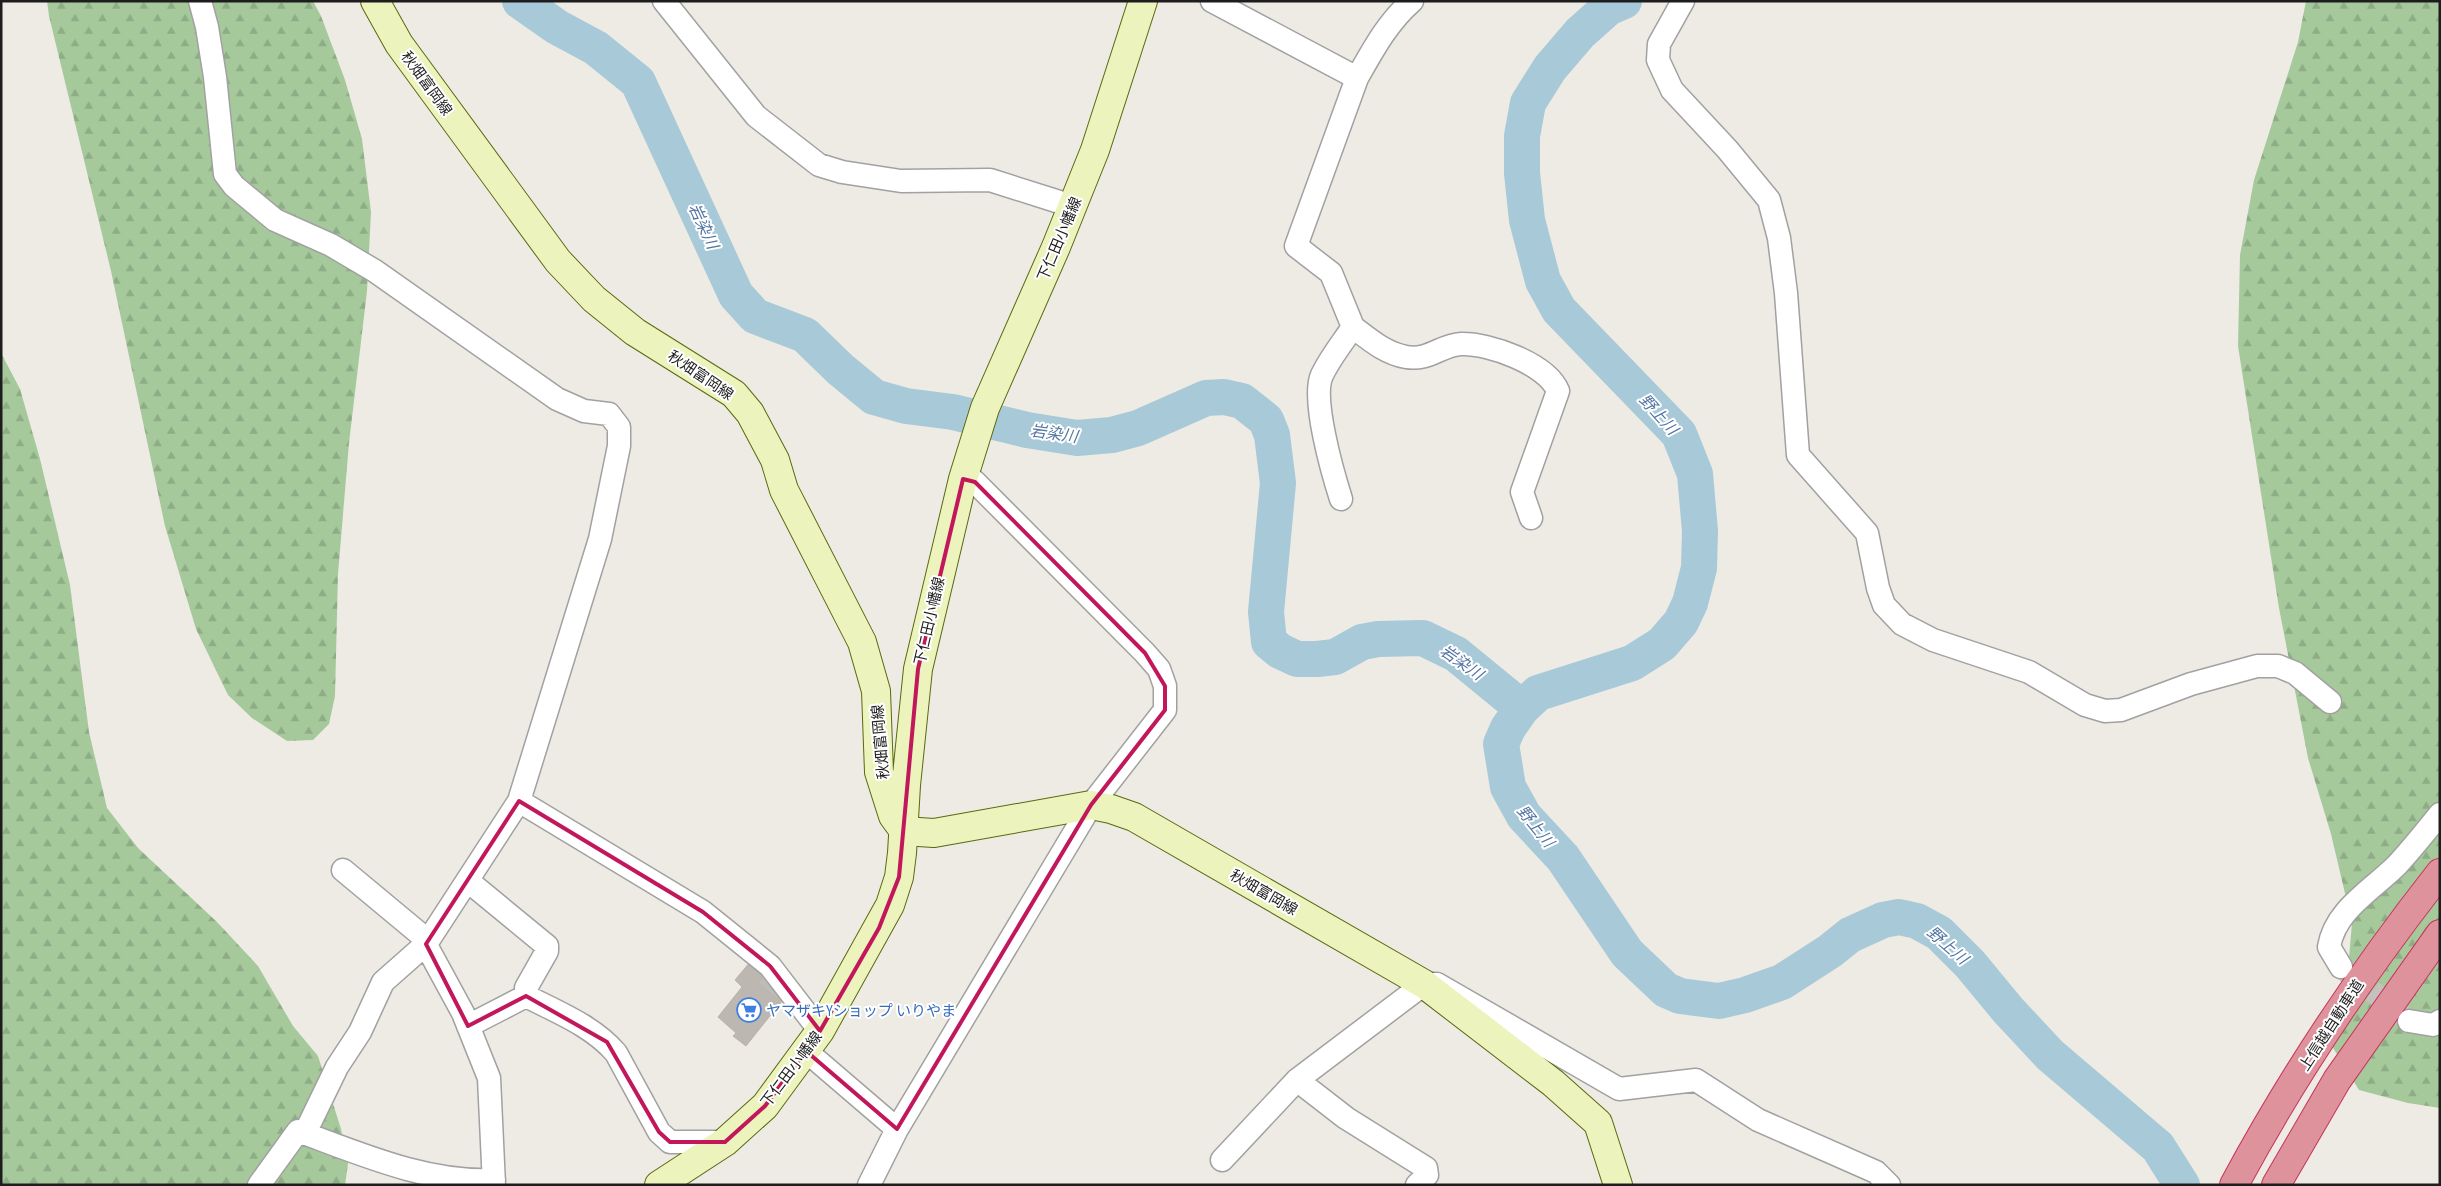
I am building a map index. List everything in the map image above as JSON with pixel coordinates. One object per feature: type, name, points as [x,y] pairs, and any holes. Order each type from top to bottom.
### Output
[{"type":"highway","name":"上信越自動車道","points":[[2234,1185],[2307,1060],[2357,983],[2440,873]]},
{"type":"highway","points":[[2276,1185],[2337,1080],[2440,934]]},
{"type":"main road","name":"秋畑富岡線","points":[[375,1],[399,44],[558,261],[594,299],[635,332],[734,394],[750,413],[775,460],[784,490],[862,642],[876,691],[879,772],[893,816],[903,831],[934,833],[1091,805],[1111,809],[1134,817],[1424,984],[1554,1083],[1598,1123],[1618,1185]]},
{"type":"main road","name":"下仁田小幡線","points":[[660,1185],[725,1142],[765,1106],[813,1041],[890,905],[899,878],[918,669],[963,479],[986,408],[1095,150],[1143,1]]},
{"type":"street","points":[[200,1],[207,27],[215,77],[225,174],[234,186],[276,220],[331,245],[375,271],[557,398],[584,410],[610,414],[619,427],[619,446],[600,539],[519,801],[426,944],[383,982],[360,1032],[337,1067],[305,1134]]},
{"type":"street","points":[[664,1],[756,116],[818,165],[842,172],[901,181],[990,180],[1072,206]]},
{"type":"street","points":[[1212,1],[1357,78]]},
{"type":"street","points":[[1412,1],[1396,15],[1384,31],[1357,78],[1296,246],[1331,273],[1353,327],[1380,348],[1407,357],[1428,357],[1446,347],[1461,344],[1502,350],[1542,372],[1554,382],[1558,391],[1522,492],[1531,518]]},
{"type":"street","points":[[1683,1],[1659,44],[1658,60],[1672,90],[1727,149],[1768,200],[1779,238],[1786,293],[1798,455],[1867,533],[1878,588],[1884,605],[1902,624],[1933,640],[2029,672],[2085,704],[2105,711],[2121,710],[2191,684],[2257,666],[2278,666],[2295,673],[2330,702]]},
{"type":"street","points":[[1342,499],[1328,457],[1318,392],[1321,376],[1353,327]]},
{"type":"street","points":[[869,1185],[897,1129],[1091,805],[1164,710],[1165,686],[1159,669],[1146,653],[975,482],[963,479]]},
{"type":"street","points":[[519,801],[703,912],[770,966],[813,1041],[897,1129]]},
{"type":"street","points":[[2341,968],[2329,947],[2331,932],[2342,915],[2398,864],[2440,814]]},
{"type":"street","points":[[258,1185],[298,1131],[388,1165],[469,1181],[494,1182],[488,1078],[468,1026],[420,934],[343,870]]},
{"type":"street","points":[[468,881],[547,946],[547,951],[526,988],[526,996]]},
{"type":"street","points":[[1222,1160],[1297,1080],[1424,984],[1437,984],[1619,1089],[1696,1080],[1758,1120],[1876,1172],[1889,1185]]},
{"type":"street","points":[[468,1026],[526,996]]},
{"type":"street","points":[[526,996],[607,1042],[616,1053],[659,1132],[670,1142],[725,1142]]},
{"type":"street","points":[[2409,1021],[2433,1025],[2440,1021]]},
{"type":"street","points":[[1297,1080],[1346,1118],[1426,1168],[1427,1176],[1418,1185]]},
{"type":"highlighted area","points":[[963,479],[975,482],[1145,653],[1165,686],[1165,710],[1091,805],[897,1129],[806,1051],[765,1106],[725,1142],[670,1142],[659,1132],[607,1042],[526,996],[468,1026],[426,944],[519,801],[703,912],[770,966],[820,1031],[879,928],[899,877],[918,669]]},
{"type":"green space","points":[[47,1],[313,1],[321,16],[345,80],[362,139],[371,212],[367,291],[349,443],[338,574],[335,696],[329,724],[313,740],[287,741],[252,718],[228,695],[196,629],[165,526],[111,271],[49,16]]},
{"type":"green space","points":[[2306,1],[2440,1],[2440,1108],[2408,1103],[2359,1090],[2330,1043],[2348,969],[2352,923],[2331,834],[2308,758],[2279,608],[2238,346],[2240,255],[2254,180],[2298,42]]},
{"type":"green space","points":[[1,353],[20,389],[40,459],[70,585],[89,732],[107,808],[138,848],[217,922],[258,966],[293,1026],[318,1056],[341,1129],[348,1164],[345,1185],[1,1185]]},
{"type":"building","name":"ヤマザキYショップ いりやま","points":[[751,961],[766,974],[758,983],[781,1002],[746,1046],[733,1036],[736,1033],[718,1017],[742,987],[735,980]]},
{"type":"waterway","name":"岩染川","points":[[520,1],[557,27],[596,48],[638,82],[736,295],[755,316],[805,335],[840,369],[874,397],[906,406],[953,412],[1027,430],[1077,438],[1112,435],[1138,428],[1206,398],[1224,397],[1242,401],[1266,420],[1272,435],[1278,483],[1266,612],[1269,642],[1280,651],[1297,659],[1317,659],[1335,657],[1362,642],[1378,639],[1423,638],[1456,654],[1522,708]]},
{"type":"waterway","name":"野上川","points":[[1624,1],[1608,8],[1580,33],[1550,68],[1528,103],[1522,136],[1522,173],[1527,220],[1543,281],[1559,310],[1679,434],[1695,474],[1700,531],[1699,568],[1690,603],[1681,622],[1662,644],[1632,663],[1538,693],[1522,708],[1508,728],[1501,744],[1508,787],[1524,816],[1563,858],[1627,953],[1666,990],[1680,996],[1719,1001],[1745,995],[1782,982],[1830,951],[1850,935],[1883,920],[1899,917],[1917,921],[1939,933],[1970,964],[2008,1010],[2050,1055],[2158,1147],[2182,1185]]},
{"type":"tunnel","points":[[2346,971],[2403,1016]]},
{"type":"place","name":"ヤマザキYショップ いりやま","points":[[749,1010]]}]
